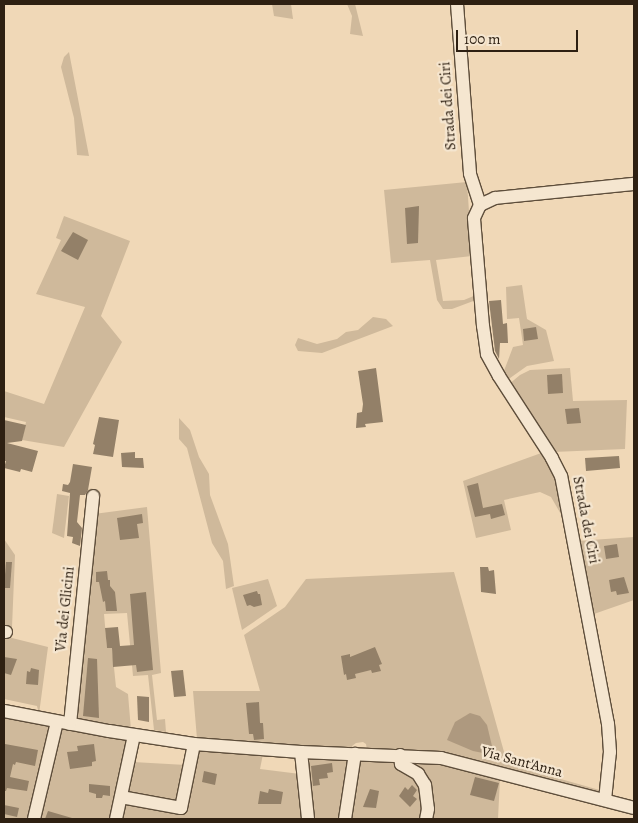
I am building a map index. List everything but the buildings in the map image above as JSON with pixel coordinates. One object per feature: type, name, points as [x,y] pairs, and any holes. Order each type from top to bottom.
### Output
[{"type":"street","name":"Strada dei Ciri","points":[[456,4],[470,174],[480,205],[474,218],[485,346],[499,376],[560,473],[608,724],[610,752],[605,800]]},
{"type":"street","points":[[480,205],[495,198],[634,184]]},
{"type":"street","name":"Via dei Glicini","points":[[70,724],[93,496]]},
{"type":"street","name":"Via Sant'Anna","points":[[4,711],[57,722],[194,744],[301,752],[400,755],[452,760],[634,808]]},
{"type":"street","points":[[34,819],[57,722]]},
{"type":"street","points":[[116,819],[134,735]]},
{"type":"street","points":[[120,797],[181,808],[194,744]]},
{"type":"street","points":[[301,752],[308,819]]},
{"type":"street","points":[[345,819],[355,754]]},
{"type":"street","points":[[400,755],[404,767],[418,774],[424,781],[427,798],[426,819]]},
{"type":"shaded area","points":[[272,4],[291,4],[293,19],[274,16]]},
{"type":"shaded area","points":[[347,4],[355,4],[363,36],[350,34],[352,16]]},
{"type":"shaded area","points":[[69,52],[89,156],[77,155],[74,118],[61,67],[64,57]]},
{"type":"shaded area","points":[[467,182],[472,256],[436,260],[443,301],[464,300],[476,295],[476,300],[452,309],[443,309],[437,300],[430,260],[391,263],[384,190]]},
{"type":"shaded area","points":[[64,216],[130,241],[101,316],[122,342],[64,447],[22,440],[26,422],[4,417],[4,391],[44,404],[85,307],[36,294],[61,240],[56,238]]},
{"type":"shaded area","points":[[522,285],[527,319],[546,330],[554,361],[527,366],[506,381],[502,376],[513,347],[523,345],[519,318],[507,319],[506,287]]},
{"type":"shaded area","points":[[373,317],[386,319],[393,326],[322,353],[298,351],[295,345],[298,338],[317,344],[337,339],[346,332],[358,330]]},
{"type":"shaded area","points":[[570,368],[573,401],[627,400],[625,449],[553,452],[508,385],[520,375],[530,370]]},
{"type":"shaded area","points":[[179,418],[190,430],[199,457],[209,474],[210,495],[228,544],[234,586],[226,589],[223,561],[212,543],[187,448],[179,439]]},
{"type":"shaded area","points":[[544,452],[552,465],[562,516],[551,497],[540,492],[504,500],[511,530],[476,538],[463,481]]},
{"type":"shaded area","points":[[57,494],[69,496],[64,538],[52,533]]},
{"type":"shaded area","points":[[147,507],[161,673],[152,675],[157,720],[165,719],[166,732],[154,730],[148,675],[133,676],[127,613],[104,614],[107,648],[112,648],[116,687],[128,694],[131,730],[74,721],[94,514]]},
{"type":"shaded area","points":[[634,537],[634,600],[591,615],[577,541]]},
{"type":"shaded area","points":[[4,539],[15,555],[12,627],[4,626]]},
{"type":"shaded area","points":[[454,572],[506,759],[543,774],[603,791],[600,794],[466,758],[367,750],[366,744],[363,742],[352,746],[353,750],[197,739],[193,691],[260,691],[244,635],[285,607],[306,579]]},
{"type":"shaded area","points":[[268,579],[277,606],[242,630],[232,588]]},
{"type":"shaded area","points":[[4,636],[48,647],[39,714],[37,706],[4,699]]},
{"type":"shaded area","points":[[470,713],[480,716],[487,725],[492,746],[488,754],[473,751],[447,740],[455,722]]},
{"type":"shaded area","points":[[4,717],[51,726],[29,819],[4,819]]},
{"type":"shaded area","points":[[60,728],[128,739],[111,819],[39,819]]},
{"type":"shaded area","points":[[197,749],[263,754],[260,769],[300,774],[304,819],[121,819],[124,802],[184,813]]},
{"type":"shaded area","points":[[307,758],[351,759],[341,819],[314,819]]},
{"type":"shaded area","points":[[359,759],[396,760],[415,776],[423,789],[421,819],[349,819]]},
{"type":"shaded area","points":[[407,761],[441,763],[500,778],[498,819],[429,819],[431,809]]},
{"type":"shaded area","points":[[133,762],[186,765],[178,803],[126,794]]}]
